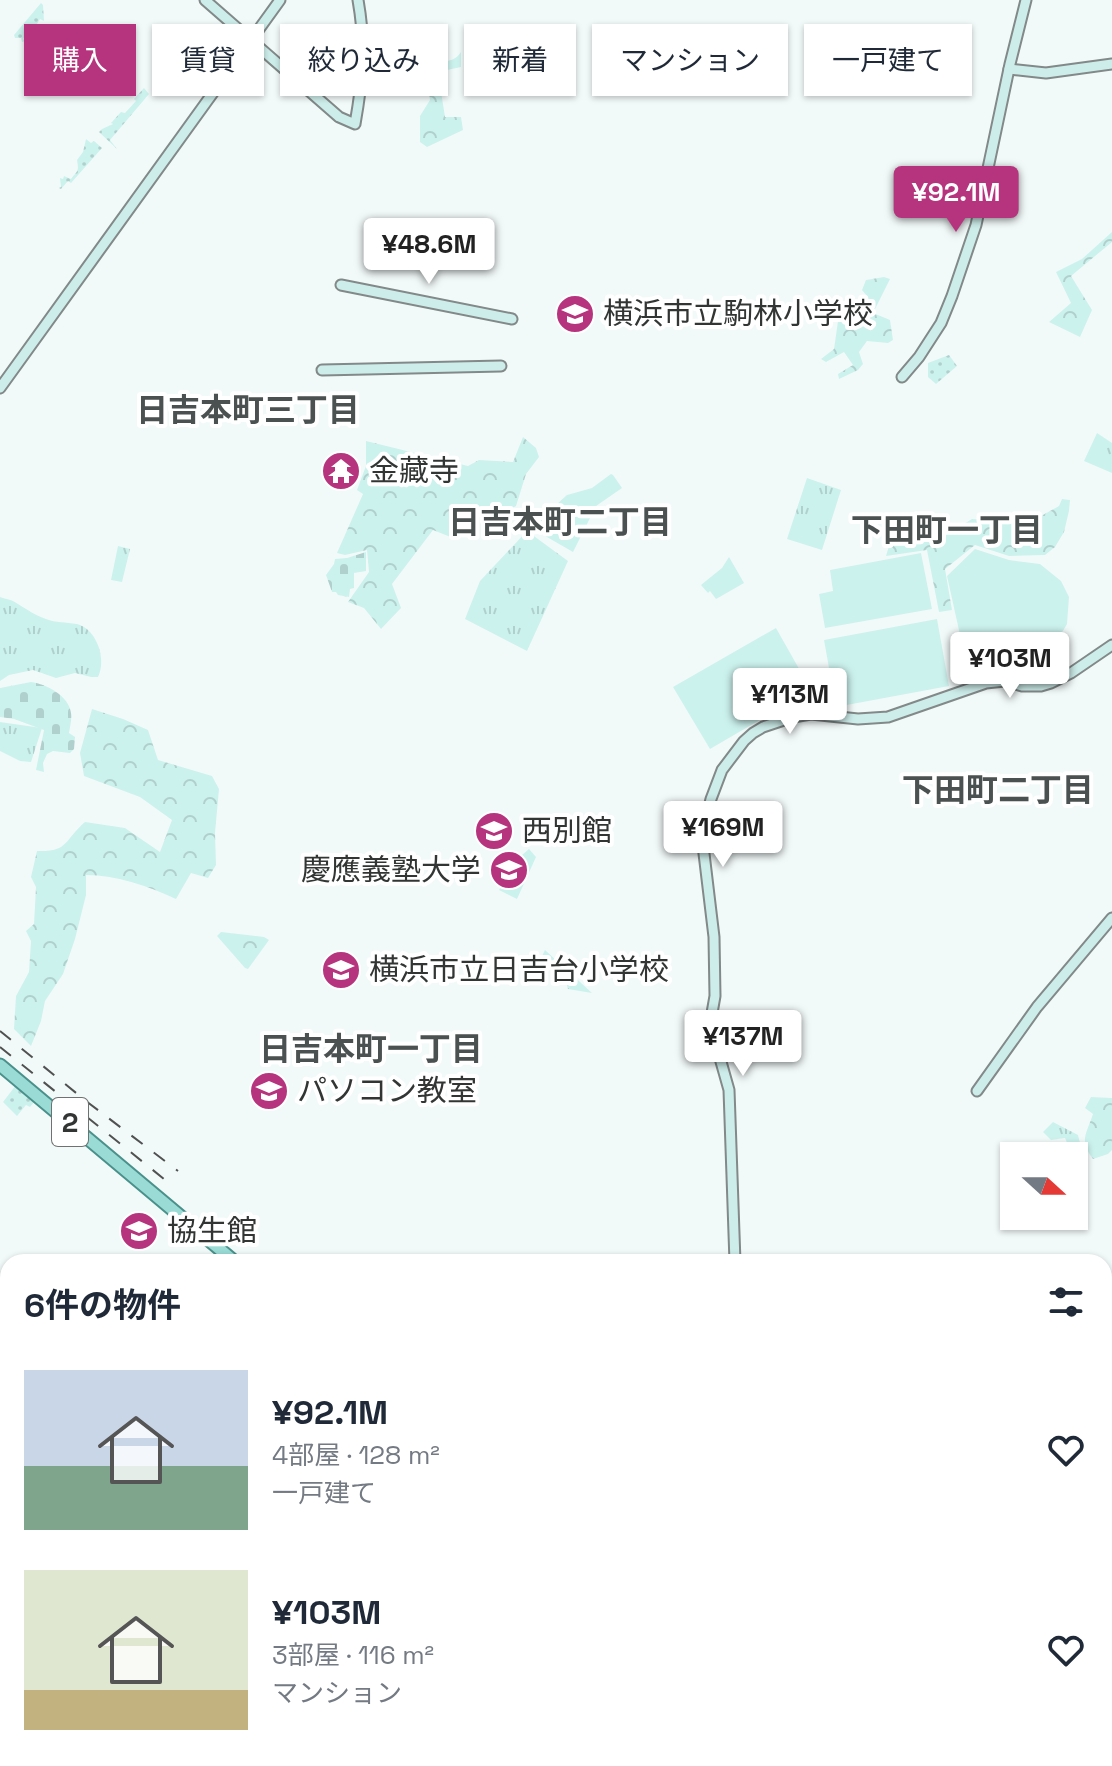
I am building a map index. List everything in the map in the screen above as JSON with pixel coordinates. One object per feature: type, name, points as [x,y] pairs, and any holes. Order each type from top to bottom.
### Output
[{"type":"main road","name":"2","points":[[0,1065],[225,1254]]},
{"type":"main road","name":"2","points":[[139,1182],[214,1254]]},
{"type":"street","points":[[205,0],[233,24]]},
{"type":"street","points":[[263,24],[280,0]]},
{"type":"street","points":[[264,51],[339,117],[355,124],[364,45],[358,0]]},
{"type":"street","points":[[902,377],[931,341],[952,296],[976,225],[1026,0]]},
{"type":"street","points":[[1009,69],[1046,73],[1112,64]]},
{"type":"street","points":[[0,388],[211,96]]},
{"type":"street","points":[[341,285],[512,319]]},
{"type":"street","points":[[322,370],[501,366]]},
{"type":"street","points":[[735,1254],[729,1090],[716,1044],[712,1013],[715,996],[714,937],[702,837],[722,770],[753,733],[793,717],[811,714],[858,719],[888,717],[986,683],[1005,681],[1022,686],[1041,686],[1059,679],[1112,645]]},
{"type":"street","points":[[977,1091],[1037,1007],[1112,918]]},
{"type":"green space","points":[[41,3],[44,21],[40,19],[37,24],[24,24],[24,41],[14,35]]},
{"type":"green space","points":[[461,52],[461,67],[448,70],[448,61]]},
{"type":"green space","points":[[144,88],[149,94],[110,140],[117,149],[99,132],[113,124],[121,112],[125,113]]},
{"type":"green space","points":[[429,96],[442,96],[445,117],[461,117],[463,130],[427,147],[420,142],[420,116]]},
{"type":"green space","points":[[86,139],[102,148],[71,183],[68,181],[59,188],[60,178],[71,179],[77,171],[77,160]]},
{"type":"green space","points":[[1112,232],[1112,242],[1071,276],[1092,310],[1080,337],[1049,322],[1071,303],[1056,272],[1082,259]]},
{"type":"green space","points":[[890,279],[873,313],[890,320],[893,340],[888,343],[867,341],[859,352],[863,364],[858,370],[839,379],[838,374],[853,365],[844,352],[826,362],[821,359],[834,349],[838,321],[835,314],[839,303],[862,311],[867,296],[862,290],[866,280]]},
{"type":"green space","points":[[949,355],[957,366],[936,384],[928,377],[928,363]]},
{"type":"green space","points":[[1097,433],[1112,443],[1112,473],[1084,461]]},
{"type":"green space","points":[[523,437],[536,448],[539,457],[526,474],[516,506],[497,518],[482,508],[453,538],[433,530],[392,584],[401,608],[381,629],[364,608],[348,602],[369,572],[367,550],[345,555],[337,553],[363,494],[357,490],[366,466],[366,441],[468,466],[479,460],[513,462]]},
{"type":"green space","points":[[611,474],[622,488],[596,506],[573,552],[533,529],[567,495],[592,488]]},
{"type":"green space","points":[[807,478],[841,490],[822,550],[787,539]]},
{"type":"green space","points":[[1062,499],[1070,500],[1064,532],[1055,547],[1045,555],[1009,556],[975,545],[945,569],[952,610],[939,612],[927,550],[886,556],[889,546],[901,538],[943,537],[972,519],[1020,523],[1019,541],[1036,543],[1041,516],[1059,506]]},
{"type":"green space","points":[[527,531],[568,561],[527,651],[465,619],[480,581]]},
{"type":"green space","points":[[118,546],[130,549],[122,582],[111,580]]},
{"type":"green space","points":[[975,549],[1009,560],[1040,564],[1061,581],[1069,597],[1067,624],[1040,660],[995,671],[966,662],[947,576]]},
{"type":"green space","points":[[366,552],[366,571],[354,573],[354,588],[350,589],[349,597],[332,592],[326,575],[335,559]]},
{"type":"green space","points":[[921,553],[932,609],[825,628],[819,594],[833,591],[830,570]]},
{"type":"green space","points":[[729,557],[744,583],[716,599],[701,585],[722,568]]},
{"type":"green space","points":[[0,597],[46,619],[84,627],[95,638],[101,654],[98,677],[75,673],[56,678],[33,670],[9,675],[0,681]]},
{"type":"green space","points":[[937,619],[949,686],[836,707],[824,640]]},
{"type":"green space","points":[[776,628],[811,690],[710,749],[673,687]]},
{"type":"green space","points":[[31,682],[50,688],[66,701],[71,716],[69,733],[75,737],[74,749],[70,753],[53,751],[47,754],[43,763],[44,772],[36,770],[44,730],[0,717],[0,688]]},
{"type":"green space","points":[[92,709],[148,730],[158,760],[212,776],[219,789],[216,865],[208,878],[191,873],[176,899],[132,882],[86,875],[86,895],[75,939],[63,974],[45,1001],[31,1046],[14,1029],[16,996],[29,972],[31,941],[26,931],[34,924],[36,887],[31,877],[37,851],[55,850],[65,844],[85,822],[125,828],[160,852],[172,820],[140,797],[84,776],[80,753]]},
{"type":"green space","points":[[0,722],[42,728],[31,762],[20,761],[0,751]]},
{"type":"green space","points":[[529,849],[536,857],[517,899],[499,890],[505,880],[515,884],[524,866],[515,861]]},
{"type":"green space","points":[[221,932],[269,940],[248,969],[217,936]]},
{"type":"green space","points":[[545,950],[592,993],[568,989],[559,970],[542,956]]},
{"type":"green space","points":[[16,1085],[35,1101],[30,1107],[26,1105],[17,1116],[3,1102]]},
{"type":"green space","points":[[1091,1097],[1112,1098],[1112,1150],[1093,1159],[1088,1142],[1085,1142],[1093,1114],[1085,1108]]},
{"type":"green space","points":[[1053,1122],[1078,1135],[1080,1142],[1067,1142],[1065,1138],[1051,1140],[1043,1132]]},
{"type":"railway","points":[[0,1031],[178,1171]]},
{"type":"railway","points":[[0,1047],[169,1183]]},
{"type":"place","name":"横浜市立駒林小学校","points":[[575,314]]},
{"type":"place","name":"金藏寺","points":[[341,471]]},
{"type":"place","name":"西別館","points":[[494,831]]},
{"type":"place","name":"慶應義塾大学","points":[[509,870]]},
{"type":"place","name":"横浜市立日吉台小学校","points":[[341,970]]},
{"type":"place","name":"パソコン教室","points":[[269,1091]]},
{"type":"place","name":"協生館","points":[[139,1231]]},
{"type":"district","name":"日吉本町三丁目","points":[[248,410]]},
{"type":"district","name":"日吉本町二丁目","points":[[560,522]]},
{"type":"district","name":"下田町一丁目","points":[[947,530]]},
{"type":"district","name":"下田町二丁目","points":[[998,790]]},
{"type":"district","name":"日吉本町一丁目","points":[[371,1049]]}]
